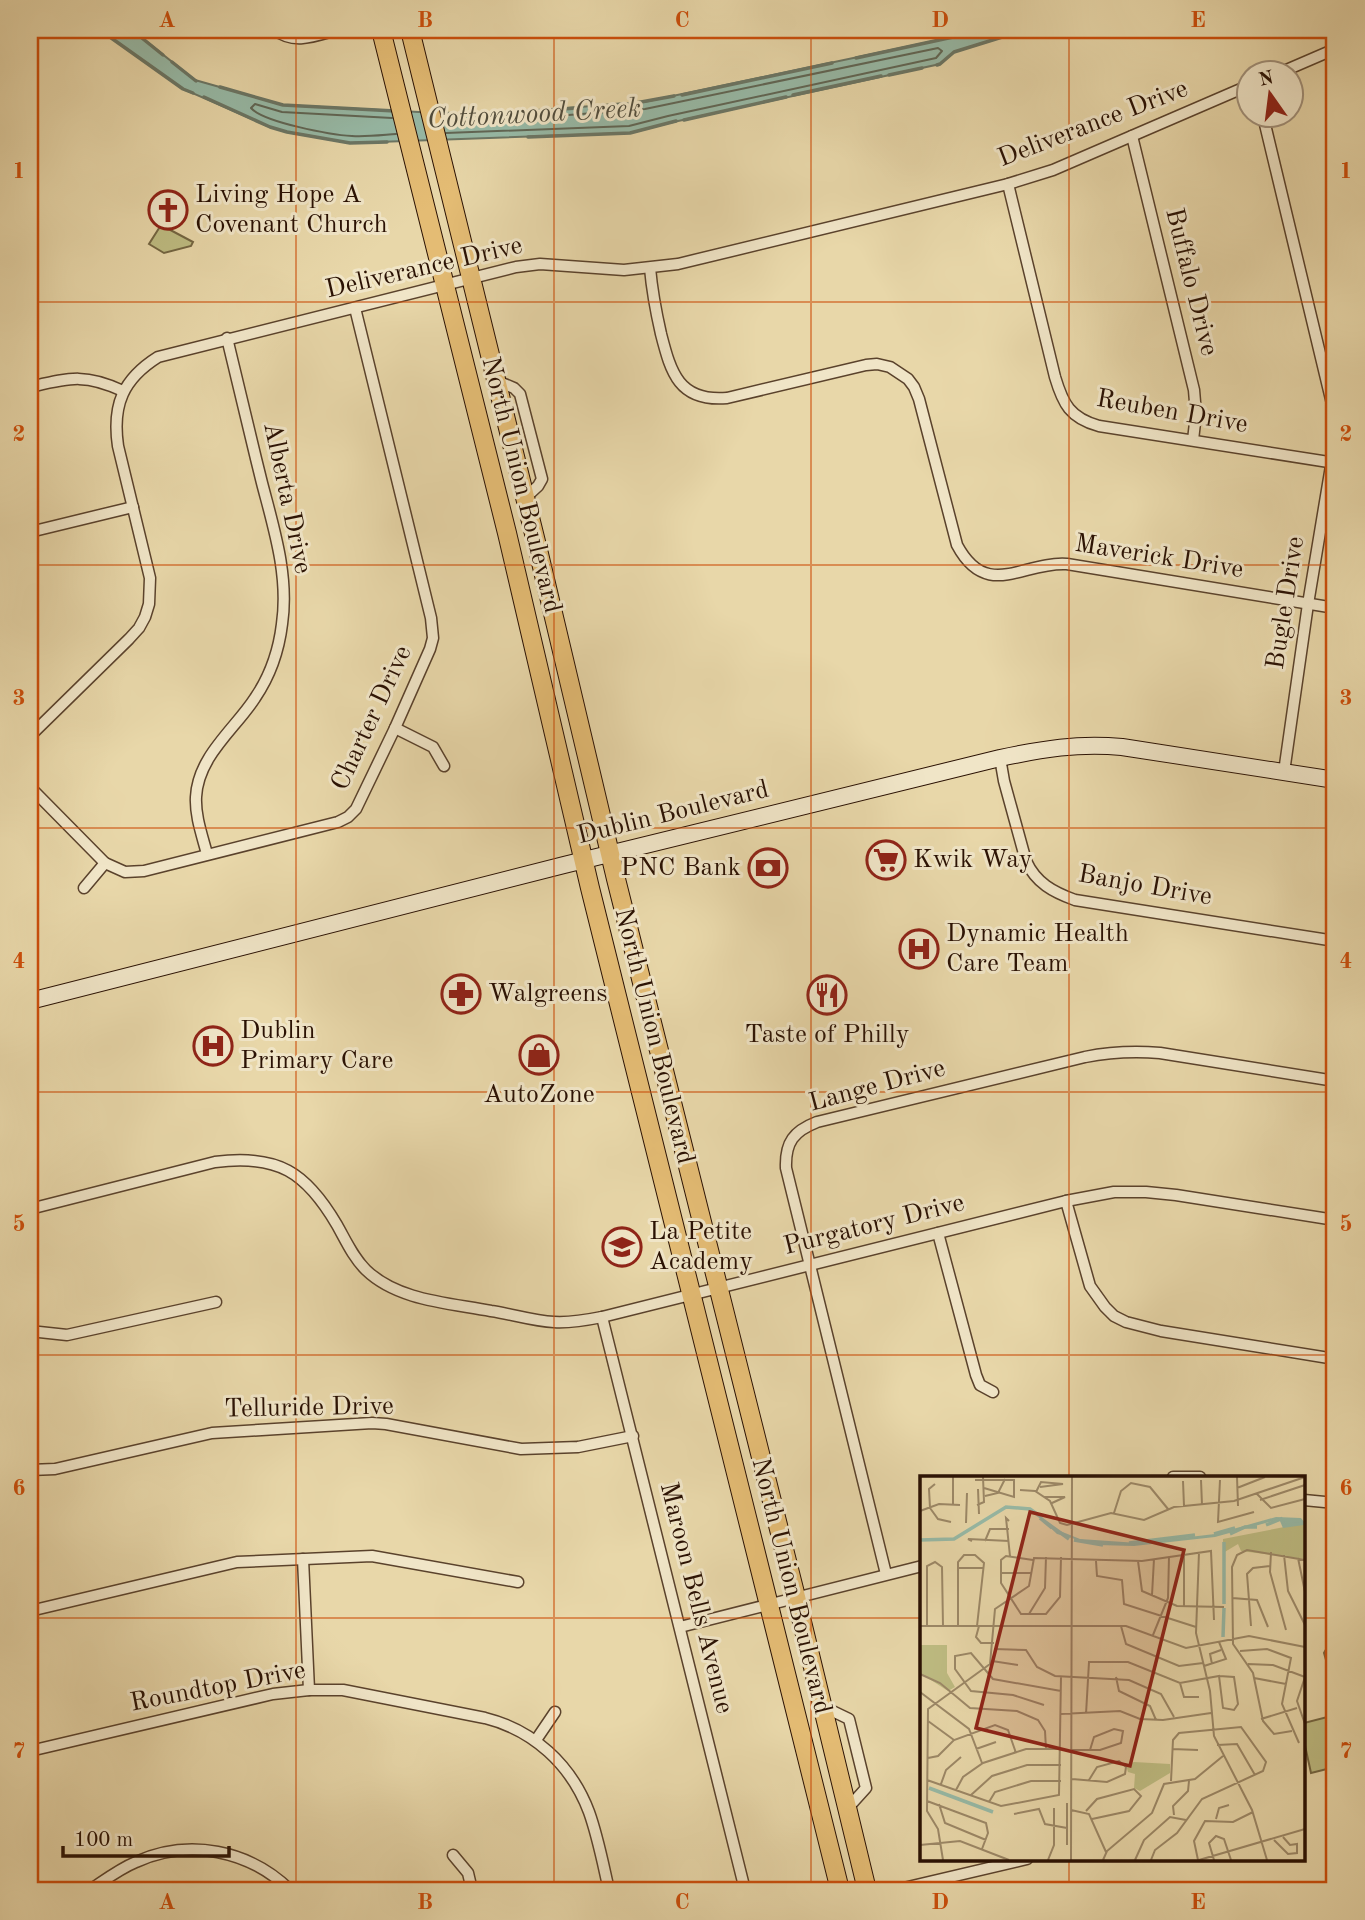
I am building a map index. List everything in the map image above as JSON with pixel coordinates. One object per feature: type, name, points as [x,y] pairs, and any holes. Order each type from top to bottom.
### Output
[{"type":"main road","name":"North Union Boulevard","points":[[381,30],[507,533],[583,860],[840,1890]]},
{"type":"main road","name":"North Union Boulevard","points":[[410,30],[610,854],[867,1890]]},
{"type":"main road","name":"Dublin Boulevard","points":[[30,1001],[583,860],[1000,758],[1058,747],[1100,745],[1335,780]]},
{"type":"street","points":[[275,30],[286,37],[301,39],[337,30]]},
{"type":"street","points":[[1306,62],[1335,49]]},
{"type":"street","name":"Deliverance Drive","points":[[123,391],[138,370],[158,357],[527,265],[624,270],[678,264],[1008,184],[1053,170],[1236,91]]},
{"type":"street","points":[[1266,130],[1335,416]]},
{"type":"street","name":"Buffalo Drive","points":[[1132,136],[1194,390],[1196,414],[1193,440]]},
{"type":"street","name":"Reuben Drive","points":[[1008,184],[1055,377],[1069,411],[1088,423],[1099,426],[1334,463]]},
{"type":"street","points":[[650,268],[653,300],[670,368],[677,380],[694,394],[716,399],[727,398],[866,365],[890,367],[908,379],[919,399],[953,535],[962,555],[976,571],[970,582]]},
{"type":"street","name":"Charter Drive","points":[[105,863],[134,873],[338,822],[348,817],[362,798],[395,728],[430,649],[433,628],[355,308]]},
{"type":"street","name":"Alberta Drive","points":[[207,854],[196,797],[201,773],[216,748],[261,688],[280,640],[285,604],[281,558],[227,338]]},
{"type":"street","points":[[30,387],[57,380],[80,378],[94,380],[123,391],[117,413],[116,434],[150,578],[145,617],[134,634],[30,736]]},
{"type":"street","name":"Bugle Drive","points":[[1284,772],[1308,604],[1334,463],[1335,442]]},
{"type":"street","points":[[30,532],[133,507]]},
{"type":"street","name":"Maverick Drive","points":[[976,571],[1001,575],[1016,574],[1067,564],[1335,608]]},
{"type":"street","points":[[395,728],[433,747],[444,766]]},
{"type":"street","name":"Banjo Drive","points":[[1000,758],[1026,861],[1031,872],[1049,889],[1074,900],[1335,941]]},
{"type":"street","points":[[30,787],[105,863],[84,888]]},
{"type":"street","name":"Lange Drive","points":[[886,1574],[786,1168],[789,1144],[796,1134],[817,1122],[1085,1057],[1117,1052],[1160,1053],[1335,1081]]},
{"type":"street","name":"Purgatory Drive","points":[[30,1209],[215,1162],[235,1159],[273,1164],[306,1182],[325,1205],[355,1257],[380,1281],[412,1295],[554,1322],[602,1317],[1066,1201],[1114,1192],[1146,1192],[1335,1220]]},
{"type":"street","points":[[1066,1201],[1090,1286],[1096,1297],[1114,1316],[1161,1331],[1335,1359]]},
{"type":"street","points":[[938,1233],[976,1376],[980,1385],[993,1392]]},
{"type":"street","points":[[30,1331],[67,1335],[216,1302]]},
{"type":"street","name":"Maroon Bells Avenue","points":[[602,1317],[745,1890]]},
{"type":"street","name":"Telluride Drive","points":[[30,1470],[55,1469],[212,1433],[281,1428],[386,1424],[507,1446],[539,1449],[579,1447],[633,1436]]},
{"type":"street","points":[[1306,1500],[1335,1503]]},
{"type":"street","points":[[30,1611],[228,1563],[372,1556],[518,1582]]},
{"type":"street","points":[[303,1559],[309,1690]]},
{"type":"street","points":[[680,1627],[920,1566]]},
{"type":"street","name":"Roundtop Drive","points":[[30,1751],[265,1696],[309,1690],[344,1690],[485,1718],[500,1722],[536,1740],[563,1767],[582,1796],[594,1830],[609,1890]]},
{"type":"street","points":[[536,1740],[555,1712]]},
{"type":"street","points":[[90,1890],[135,1862],[189,1849],[228,1854],[247,1861],[268,1871],[290,1890]]},
{"type":"street","points":[[453,1855],[468,1873],[472,1890]]},
{"type":"street","points":[[895,1890],[995,1863],[1019,1860]]},
{"type":"shaded area","points":[[161,225],[193,242],[191,246],[164,253],[149,244]]},
{"type":"shaded area","points":[[1335,1640],[1335,1692],[1324,1653],[1331,1641]]},
{"type":"shaded area","points":[[1335,1715],[1335,1767],[1311,1773],[1306,1750],[1306,1722]]},
{"type":"water","points":[[100,30],[132,30],[195,80],[283,105],[477,115],[644,102],[978,30],[1025,30],[954,52],[940,64],[630,133],[350,143],[270,127],[183,89]]},
{"type":"waterway","name":"Cottonwood Creek","points":[[100,30],[183,89],[193,93]]},
{"type":"waterway","name":"Cottonwood Creek","points":[[132,30],[163,55]]},
{"type":"waterway","name":"Cottonwood Creek","points":[[856,58],[978,30]]},
{"type":"waterway","name":"Cottonwood Creek","points":[[937,65],[954,52],[1025,30]]},
{"type":"waterway","name":"Cottonwood Creek","points":[[172,62],[196,81]]},
{"type":"waterway","name":"Cottonwood Creek","points":[[682,95],[832,63]]},
{"type":"waterway","name":"Cottonwood Creek","points":[[889,75],[922,68]]},
{"type":"waterway","name":"Cottonwood Creek","points":[[793,95],[881,76]]},
{"type":"waterway","name":"Cottonwood Creek","points":[[220,87],[283,105],[395,111]]},
{"type":"waterway","name":"Cottonwood Creek","points":[[630,104],[674,96]]},
{"type":"waterway","name":"Cottonwood Creek","points":[[204,97],[287,132],[350,143],[387,142]]},
{"type":"waterway","name":"Cottonwood Creek","points":[[684,120],[786,97]]},
{"type":"waterway","name":"Cottonwood Creek","points":[[592,107],[622,104]]},
{"type":"waterway","name":"Cottonwood Creek","points":[[438,113],[477,115],[577,108]]},
{"type":"waterway","name":"Cottonwood Creek","points":[[528,137],[630,133],[676,121]]},
{"type":"place","name":"Living Hope A Covenant Church","points":[[168,210]]},
{"type":"place","name":"Kwik Way","points":[[886,860]]},
{"type":"place","name":"PNC Bank","points":[[768,868]]},
{"type":"place","name":"Dynamic Health Care Team","points":[[919,949]]},
{"type":"place","name":"Walgreens","points":[[461,994]]},
{"type":"place","name":"Taste of Philly","points":[[827,995]]},
{"type":"place","name":"Dublin Primary Care","points":[[213,1046]]},
{"type":"place","name":"AutoZone","points":[[539,1055]]},
{"type":"place","name":"La Petite Academy","points":[[622,1247]]}]
